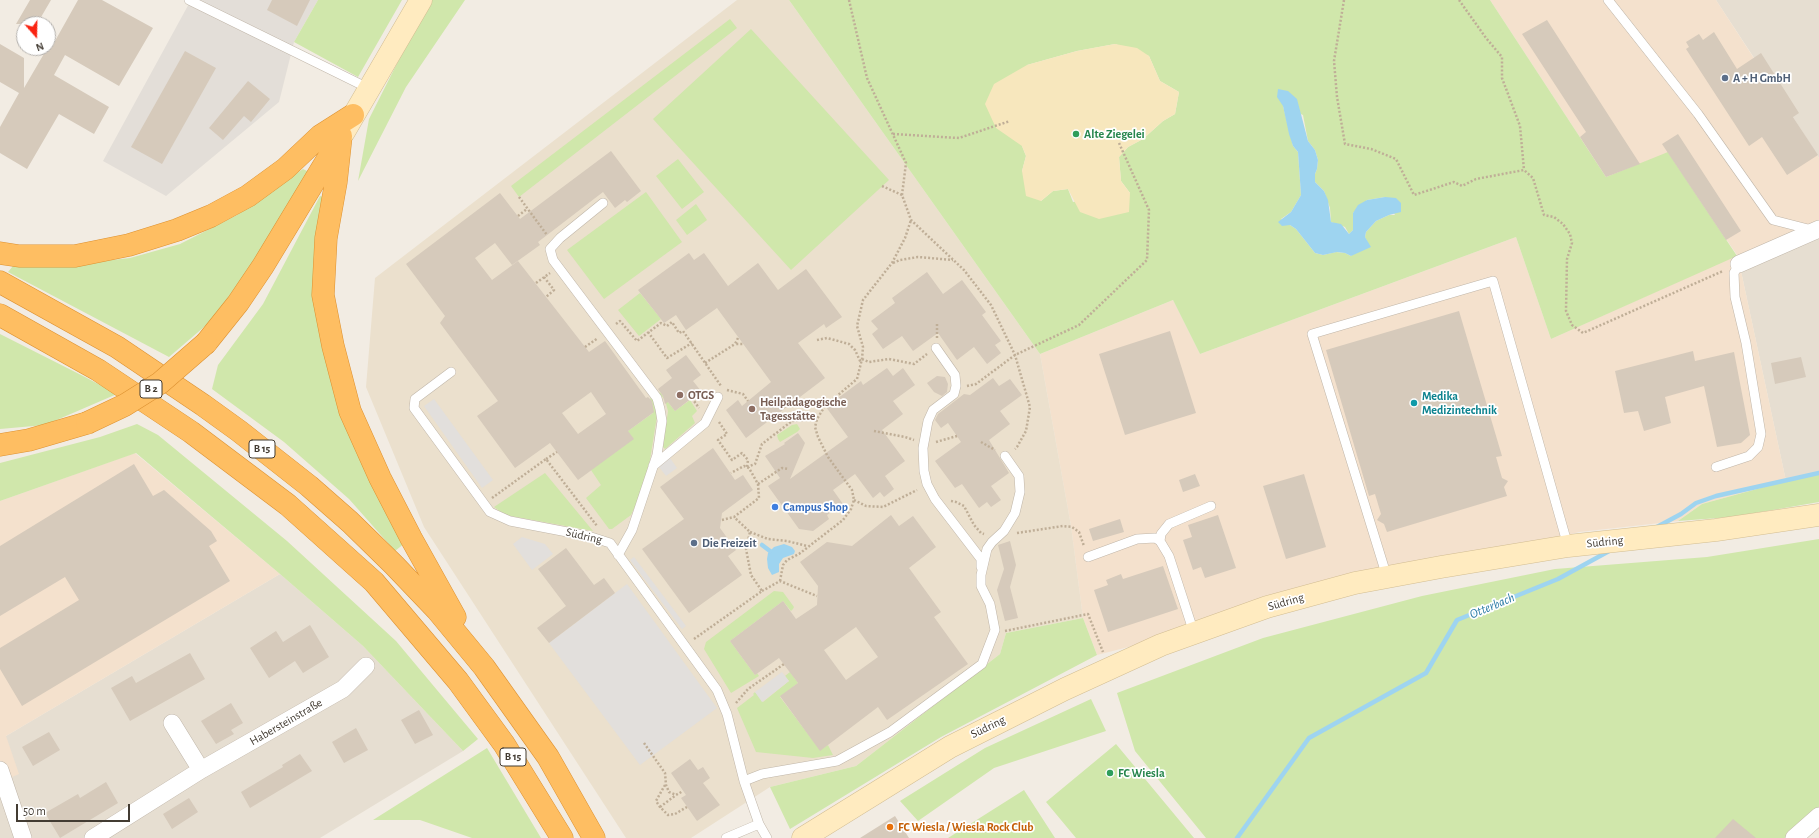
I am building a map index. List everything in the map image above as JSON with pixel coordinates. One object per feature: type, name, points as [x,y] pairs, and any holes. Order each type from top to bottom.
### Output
[{"type":"highway","points":[[0,253],[19,256],[75,256],[129,245],[177,230],[211,216],[248,196],[285,169],[320,136],[353,115]]},
{"type":"highway","name":"B 2","points":[[0,445],[29,440],[87,423],[125,405],[160,383],[206,343],[238,303],[263,266],[341,136]]},
{"type":"highway","name":"B 15","points":[[341,136],[336,182],[326,238],[323,296],[332,346],[350,411],[380,478],[411,538],[484,667]]},
{"type":"highway","name":"B 15","points":[[0,282],[117,346],[239,431],[309,486],[350,522],[437,610],[484,667],[548,757],[594,838]]},
{"type":"highway","name":"B 15","points":[[0,315],[98,370],[190,432],[288,506],[374,582],[463,687],[504,744],[562,838]]},
{"type":"street","points":[[341,136],[421,0]]},
{"type":"street","points":[[1739,264],[1817,230]]},
{"type":"street","name":"Südring","points":[[803,838],[950,747],[1162,645],[1267,607],[1355,583],[1441,567],[1568,546],[1716,530],[1819,514]]},
{"type":"street","name":"Habersteinstraße","points":[[93,838],[202,770],[343,689],[366,666]]},
{"type":"street","points":[[172,723],[202,770]]},
{"type":"street","points":[[0,772],[23,838]]},
{"type":"street","points":[[1794,838],[1819,816]]},
{"type":"lane","points":[[189,0],[368,88]]},
{"type":"lane","points":[[1608,0],[1698,114],[1774,220],[1817,230]]},
{"type":"lane","points":[[604,203],[554,243],[550,249],[551,254],[558,266],[657,398],[662,421],[657,455],[632,530],[618,555]]},
{"type":"lane","points":[[1716,468],[1749,456],[1758,447],[1761,434],[1746,342],[1735,297],[1734,273],[1739,264]]},
{"type":"lane","points":[[1387,577],[1312,334],[1493,281],[1568,546]]},
{"type":"lane","points":[[744,781],[762,774],[837,761],[890,732],[982,664],[995,630],[990,604],[981,586],[981,559],[937,502],[927,484],[924,471],[923,448],[927,426],[933,410],[954,394],[956,386],[955,375],[936,348]]},
{"type":"lane","name":"Südring","points":[[452,372],[415,399],[414,408],[490,512],[510,521],[588,536],[610,543],[686,645],[717,690],[727,714],[744,781],[759,824],[767,838]]},
{"type":"lane","points":[[653,466],[706,422],[718,398]]},
{"type":"lane","points":[[981,575],[987,549],[1002,534],[1015,513],[1020,492],[1019,476],[1005,456]]},
{"type":"lane","points":[[1160,541],[1161,534],[1169,524],[1211,506]]},
{"type":"lane","points":[[1088,557],[1137,539],[1147,537],[1155,538],[1160,541],[1169,556],[1194,633]]},
{"type":"lane","points":[[726,838],[759,824]]},
{"type":"path","points":[[849,0],[867,78],[906,163],[902,195],[910,220],[964,270],[991,305],[1015,355],[1030,407],[1026,431],[1017,447],[1005,456],[981,442]]},
{"type":"path","points":[[1344,0],[1334,61],[1337,97],[1345,144],[1371,149],[1396,159],[1414,194],[1454,182],[1462,186],[1476,180],[1524,170]]},
{"type":"path","points":[[1459,0],[1486,38],[1502,57],[1502,78],[1520,126],[1524,170],[1533,178],[1544,215],[1554,218],[1563,224],[1570,234],[1572,243],[1568,259],[1566,311],[1572,325],[1583,333],[1739,264]]},
{"type":"path","points":[[893,134],[959,138],[1010,121]]},
{"type":"path","points":[[966,387],[976,384],[1015,355],[1079,325],[1146,260],[1148,210],[1118,143]]},
{"type":"path","points":[[882,186],[902,195]]},
{"type":"path","points":[[519,197],[554,243]]},
{"type":"path","points":[[518,216],[527,208]]},
{"type":"path","points":[[780,581],[783,565],[843,520],[851,510],[854,500],[852,490],[828,457],[818,437],[815,427],[817,419],[825,406],[857,379],[862,359],[863,347],[857,326],[864,300],[892,264],[905,238],[910,220]]},
{"type":"path","points":[[892,264],[900,260],[918,257],[953,260]]},
{"type":"path","points":[[536,284],[558,266]]},
{"type":"path","points":[[544,277],[554,290],[546,297]]},
{"type":"path","points":[[611,328],[620,322],[637,340],[661,323],[667,326],[672,322],[679,332],[684,331],[723,389],[743,394],[748,402]]},
{"type":"path","points":[[862,359],[869,362],[888,359],[914,364],[936,348],[937,324]]},
{"type":"path","points":[[648,332],[667,358],[692,343]]},
{"type":"path","points":[[735,344],[738,338]]},
{"type":"path","points":[[817,340],[827,338],[848,344],[855,350],[861,363]]},
{"type":"path","points":[[705,362],[735,344],[743,344]]},
{"type":"path","points":[[731,473],[737,468],[755,464],[762,444],[792,422],[817,419]]},
{"type":"path","points":[[722,426],[727,434],[718,440],[732,460],[742,453],[748,460],[747,467],[758,484],[759,498],[734,517],[722,520]]},
{"type":"path","points":[[484,504],[557,452]]},
{"type":"path","points":[[546,459],[610,543]]},
{"type":"path","points":[[758,484],[782,468],[788,469]]},
{"type":"path","points":[[854,500],[866,506],[884,507],[905,498],[927,484]]},
{"type":"path","points":[[937,502],[956,502],[964,506],[980,533],[1019,533],[1063,526],[1072,527],[1079,532],[1085,555],[1088,557]]},
{"type":"path","points":[[734,517],[750,532],[768,539],[787,541],[807,546]]},
{"type":"path","points":[[750,532],[746,549],[751,575],[762,591]]},
{"type":"path","points":[[686,645],[762,591],[780,581]]},
{"type":"path","points":[[780,581],[817,596]]},
{"type":"path","points":[[995,630],[1005,631],[1088,614],[1110,669]]},
{"type":"path","points":[[736,703],[748,689],[784,664]]},
{"type":"path","points":[[644,743],[665,773],[666,784],[669,792],[676,795]]},
{"type":"path","points":[[666,784],[656,801],[660,807],[668,815],[675,814],[687,807]]},
{"type":"path","points":[[660,807],[683,791]]},
{"type":"shaded area","points":[[191,0],[318,0],[294,42],[279,102],[166,196],[103,161]]},
{"type":"shaded area","points":[[737,0],[789,0],[1040,354],[1071,526],[1083,618],[1006,633],[1000,654],[856,766],[770,787],[691,838],[626,838],[424,527],[366,387],[375,278]]},
{"type":"shaded area","points":[[1490,0],[1716,0],[1819,158],[1819,226],[1741,271],[1786,481],[1702,504],[1678,521],[1579,532],[1097,655],[1083,618],[1071,526],[1040,354],[1173,300],[1200,354],[1516,237],[1551,339],[1737,255],[1668,153],[1606,177]]},
{"type":"shaded area","points":[[1716,0],[1819,0],[1819,158],[1793,117]]},
{"type":"shaded area","points":[[1819,226],[1819,474],[1786,481],[1741,271]]},
{"type":"shaded area","points":[[434,399],[493,480],[482,488],[424,406]]},
{"type":"shaded area","points":[[135,453],[280,574],[6,736],[19,774],[0,782],[0,501]]},
{"type":"shaded area","points":[[670,458],[677,468],[666,476],[659,467]]},
{"type":"shaded area","points":[[522,537],[545,544],[553,554],[532,570],[513,544]]},
{"type":"shaded area","points":[[634,557],[686,626],[682,629],[630,560]]},
{"type":"shaded area","points":[[280,574],[363,646],[463,751],[320,838],[0,838],[0,782],[6,736]]},
{"type":"shaded area","points":[[627,584],[717,708],[640,765],[549,643]]},
{"type":"shaded area","points":[[782,672],[789,681],[762,702],[755,692]]},
{"type":"green space","points":[[318,0],[402,0],[358,77],[294,42]]},
{"type":"green space","points":[[429,0],[465,0],[406,87],[358,181],[369,119]]},
{"type":"green space","points":[[789,0],[1490,0],[1606,177],[1668,152],[1737,256],[1551,339],[1516,237],[1200,354],[1173,300],[1040,354]],"holes":[[[1115,44],[1149,56],[1160,81],[1179,92],[1175,114],[1163,121],[1143,139],[1128,147],[1119,157],[1121,181],[1130,193],[1073,202],[1068,189],[1053,191],[1041,201],[1022,171],[1026,156],[1022,146],[1027,65],[1077,51]],[[1283,106],[1303,115],[1308,141],[1315,150],[1318,160],[1315,182],[1324,191],[1330,208],[1331,222],[1345,227],[1349,234],[1353,230],[1353,213],[1367,200],[1385,197],[1395,215],[1389,215],[1376,221],[1366,232],[1365,237],[1367,242],[1351,256],[1345,253],[1336,252],[1323,255],[1315,253],[1296,229],[1281,219],[1291,212],[1301,195],[1298,152],[1293,146]]]},
{"type":"green space","points":[[730,19],[737,28],[519,197],[511,186]]},
{"type":"green space","points":[[751,29],[889,180],[791,270],[653,119]]},
{"type":"green space","points":[[678,159],[704,192],[682,209],[656,176]]},
{"type":"green space","points":[[303,169],[309,172],[245,274],[211,321],[169,357],[8,272],[17,261],[67,265],[130,258],[180,244],[237,215]]},
{"type":"green space","points":[[646,192],[682,242],[604,299],[567,250]]},
{"type":"green space","points":[[320,196],[326,198],[317,285],[405,543],[395,551],[349,499],[284,442],[212,389],[218,365],[263,304]]},
{"type":"green space","points":[[696,204],[707,220],[687,235],[676,220]]},
{"type":"green space","points":[[640,293],[661,319],[639,336],[618,310]]},
{"type":"green space","points":[[0,334],[117,394],[45,425],[0,429]]},
{"type":"green space","points":[[660,392],[675,411],[690,400],[697,411],[692,416],[695,423],[665,449],[663,447],[668,411],[665,400],[659,393]]},
{"type":"green space","points":[[651,398],[654,400],[657,416],[650,460],[642,492],[631,515],[612,529],[609,529],[586,498],[601,485],[591,470],[628,431],[653,413],[645,403]]},
{"type":"green space","points":[[137,424],[158,435],[287,541],[396,641],[478,739],[463,751],[363,646],[136,453],[0,501],[0,463],[100,437]]},
{"type":"green space","points":[[797,424],[800,429],[780,442],[777,435],[792,425]]},
{"type":"green space","points":[[545,473],[593,531],[505,515],[494,507]]},
{"type":"green space","points":[[1819,474],[1819,502],[1732,517],[1678,521],[1702,504],[1786,481]]},
{"type":"green space","points":[[1819,539],[1819,809],[1785,838],[1206,838],[1135,751],[1117,693],[1263,638],[1422,596],[1555,569],[1707,557]]},
{"type":"green space","points":[[774,591],[783,592],[794,607],[791,611],[783,601],[730,641],[755,675],[757,673],[759,676],[731,693],[704,649],[706,642]]},
{"type":"green space","points":[[1083,618],[1097,655],[941,737],[790,829],[770,787],[856,766],[1000,654],[1006,633]]},
{"type":"green space","points":[[790,672],[798,683],[780,697],[820,750],[828,745],[833,755],[813,758],[756,752],[737,708],[754,695],[753,694],[755,692],[763,702],[789,681],[785,676]]},
{"type":"green space","points":[[1091,699],[1106,731],[994,768],[918,821],[900,801],[985,748]]},
{"type":"green space","name":"FC Wiesla","points":[[1116,744],[1194,838],[1076,838],[1046,802]]},
{"type":"green space","points":[[487,748],[541,838],[472,838],[420,820],[373,820]]},
{"type":"green space","points":[[1024,790],[1055,838],[948,838]]},
{"type":"sand","name":"Alte Ziegelei","points":[[1115,44],[1137,48],[1149,56],[1160,81],[1179,92],[1175,114],[1163,121],[1143,139],[1128,147],[1119,157],[1121,181],[1130,193],[1129,212],[1099,219],[1080,212],[1068,189],[1053,191],[1041,201],[1026,196],[1022,171],[1026,156],[1022,146],[996,128],[985,104],[994,84],[1027,65],[1077,51]]},
{"type":"water","points":[[1278,89],[1288,91],[1297,99],[1308,141],[1315,150],[1318,160],[1315,182],[1324,191],[1328,200],[1331,222],[1341,224],[1349,234],[1353,230],[1353,213],[1358,205],[1367,200],[1385,197],[1396,198],[1401,203],[1401,212],[1389,215],[1376,221],[1366,232],[1365,237],[1371,247],[1351,256],[1345,253],[1337,252],[1323,255],[1315,253],[1296,229],[1290,225],[1282,226],[1278,222],[1291,212],[1301,195],[1298,152],[1293,146],[1283,106],[1277,97]]},
{"type":"water","points":[[784,544],[792,547],[795,551],[794,554],[783,558],[779,564],[779,572],[772,575],[768,568],[768,553],[774,547]]},
{"type":"building","points":[[30,0],[51,0],[42,16],[21,16]]},
{"type":"building","points":[[78,0],[102,0],[153,28],[119,86],[65,55],[54,75],[109,107],[94,134],[59,114],[27,169],[0,153],[0,127],[19,93],[0,82],[0,44],[16,53],[16,56],[24,58],[24,88],[43,56],[56,56],[56,39]]},
{"type":"building","points":[[272,0],[310,0],[297,26],[267,10]]},
{"type":"building","points":[[1547,20],[1640,164],[1606,177],[1580,137],[1586,132],[1522,34]]},
{"type":"building","points":[[1714,32],[1737,69],[1761,53],[1799,113],[1793,117],[1818,155],[1787,175],[1762,137],[1749,146],[1686,49],[1689,47],[1686,42],[1699,34],[1703,40]]},
{"type":"building","points":[[185,51],[216,68],[162,164],[131,147]]},
{"type":"building","points":[[248,81],[270,99],[251,122],[244,116],[223,140],[209,128]]},
{"type":"building","points":[[1678,134],[1741,231],[1726,240],[1662,144]]},
{"type":"building","points":[[611,151],[641,191],[627,202],[625,200],[615,208],[603,192],[538,242],[540,245],[512,265],[495,243],[475,258],[492,280],[518,261],[589,352],[605,341],[646,398],[648,397],[652,401],[654,412],[628,431],[634,439],[578,480],[550,443],[515,468],[477,416],[498,401],[440,323],[445,316],[406,264],[500,193],[520,219]],"holes":[[[591,392],[606,414],[578,434],[562,413]]]},
{"type":"building","points":[[689,253],[694,260],[704,253],[728,286],[758,263],[778,290],[806,269],[842,317],[826,328],[824,324],[798,343],[825,378],[746,438],[726,410],[738,400],[742,406],[771,382],[717,308],[686,330],[676,315],[664,323],[638,290]]},
{"type":"building","points":[[927,272],[943,294],[962,280],[986,312],[982,315],[1001,341],[995,345],[1001,353],[987,364],[974,347],[957,360],[938,333],[913,351],[902,336],[883,349],[872,334],[878,329],[871,321],[895,303],[892,298]]},
{"type":"building","name":"Medika Medizintechnik","points":[[1459,311],[1502,456],[1496,457],[1502,478],[1508,481],[1504,487],[1507,496],[1387,532],[1384,524],[1377,520],[1381,514],[1375,494],[1369,496],[1326,350]]},
{"type":"building","points":[[1170,331],[1196,413],[1125,435],[1099,354]]},
{"type":"building","points":[[1693,351],[1695,361],[1734,352],[1750,435],[1741,443],[1717,447],[1704,386],[1665,397],[1671,423],[1644,431],[1638,411],[1624,413],[1615,371]]},
{"type":"building","points":[[686,355],[701,375],[693,381],[701,391],[675,411],[668,402],[665,404],[663,396],[658,389],[672,378],[666,370]]},
{"type":"building","points":[[1801,357],[1806,377],[1775,384],[1771,363]]},
{"type":"building","points":[[887,368],[893,376],[903,368],[915,385],[893,401],[903,414],[882,430],[905,461],[885,476],[894,489],[884,497],[880,492],[873,498],[855,474],[833,490],[843,504],[827,515],[829,519],[813,531],[799,529],[768,486],[780,478],[765,456],[785,444],[784,443],[798,433],[805,443],[790,479],[848,437],[826,407],[861,381],[863,385]]},
{"type":"building","points":[[937,376],[945,377],[948,384],[947,392],[942,396],[934,392],[927,383]]},
{"type":"building","points":[[993,378],[999,386],[1010,379],[1022,395],[1000,411],[1010,424],[989,440],[1009,473],[991,486],[1001,500],[991,507],[987,502],[979,508],[962,484],[955,488],[935,461],[961,442],[948,423],[941,428],[935,420],[938,414],[964,394],[970,395]]},
{"type":"building","points":[[713,448],[735,480],[743,475],[753,490],[722,513],[720,528],[736,550],[728,556],[742,575],[689,613],[642,549],[684,519],[660,487]]},
{"type":"building","points":[[134,464],[153,496],[164,490],[211,531],[217,541],[209,546],[230,581],[22,706],[0,669],[0,648],[79,600],[65,577],[0,616],[0,546]]},
{"type":"building","points":[[1195,474],[1200,486],[1183,492],[1179,480]]},
{"type":"building","points":[[1304,474],[1326,547],[1286,559],[1263,486]]},
{"type":"building","points":[[891,515],[899,526],[913,516],[936,547],[909,568],[941,612],[934,617],[968,664],[887,720],[878,707],[820,751],[780,696],[798,683],[779,658],[755,675],[730,641],[783,601],[796,619],[817,605],[818,586],[800,562],[827,542],[852,546]],"holes":[[[856,627],[878,657],[846,680],[824,650]]]},
{"type":"building","points":[[1218,515],[1236,568],[1205,578],[1201,567],[1193,570],[1183,540],[1192,537],[1188,525]]},
{"type":"building","points":[[1120,519],[1124,532],[1093,541],[1089,529]]},
{"type":"building","points":[[1010,541],[1016,565],[1010,587],[1018,618],[1005,621],[997,590],[1004,569],[998,545]]},
{"type":"building","points":[[566,548],[594,585],[604,578],[615,593],[549,643],[537,628],[566,606],[538,569]]},
{"type":"building","points":[[1163,566],[1178,609],[1108,632],[1094,590],[1108,585],[1106,580],[1121,574],[1123,579]]},
{"type":"building","points":[[310,625],[329,657],[303,673],[295,661],[269,678],[250,648],[276,631],[283,642]]},
{"type":"building","points":[[190,653],[205,679],[130,721],[111,688],[132,676],[136,683]]},
{"type":"building","points":[[231,703],[243,723],[231,730],[234,734],[216,744],[201,721]]},
{"type":"building","points":[[419,710],[433,735],[415,744],[401,720]]},
{"type":"building","points":[[356,728],[368,750],[344,763],[332,742]]},
{"type":"building","points":[[49,732],[60,750],[33,766],[22,747]]},
{"type":"building","points":[[300,754],[312,771],[250,808],[241,792],[283,767],[282,765]]},
{"type":"building","points":[[690,759],[698,770],[703,767],[710,778],[703,783],[720,805],[697,821],[681,798],[686,795],[671,773]]},
{"type":"building","points":[[106,782],[118,803],[60,838],[45,813],[78,794],[80,798]]},
{"type":"building","points":[[189,798],[198,812],[172,829],[163,814]]},
{"type":"building","name":"FC Wiesla / Wiesla Rock Club","points":[[895,816],[909,838],[860,838]]},
{"type":"building","points":[[1733,819],[1756,838],[1715,838]]},
{"type":"waterway","name":"Otterbach","points":[[1655,528],[1681,514],[1696,503],[1716,496],[1819,473]]},
{"type":"waterway","points":[[762,545],[770,551]]},
{"type":"waterway","name":"Otterbach","points":[[1237,838],[1309,738],[1426,673],[1457,620],[1558,579],[1611,550]]},
{"type":"place","name":"A + H GmbH","points":[[1725,78]]},
{"type":"place","name":"Alte Ziegelei","points":[[1076,134]]},
{"type":"place","name":"OTGS","points":[[680,395]]},
{"type":"place","name":"Medika Medizintechnik","points":[[1414,403]]},
{"type":"place","name":"Heilpädagogische Tagesstätte","points":[[752,409]]},
{"type":"place","name":"Campus Shop","points":[[775,507]]},
{"type":"place","name":"Die Freizeit","points":[[694,543]]},
{"type":"place","name":"FC Wiesla","points":[[1110,773]]},
{"type":"place","name":"FC Wiesla / Wiesla Rock Club","points":[[890,827]]}]
